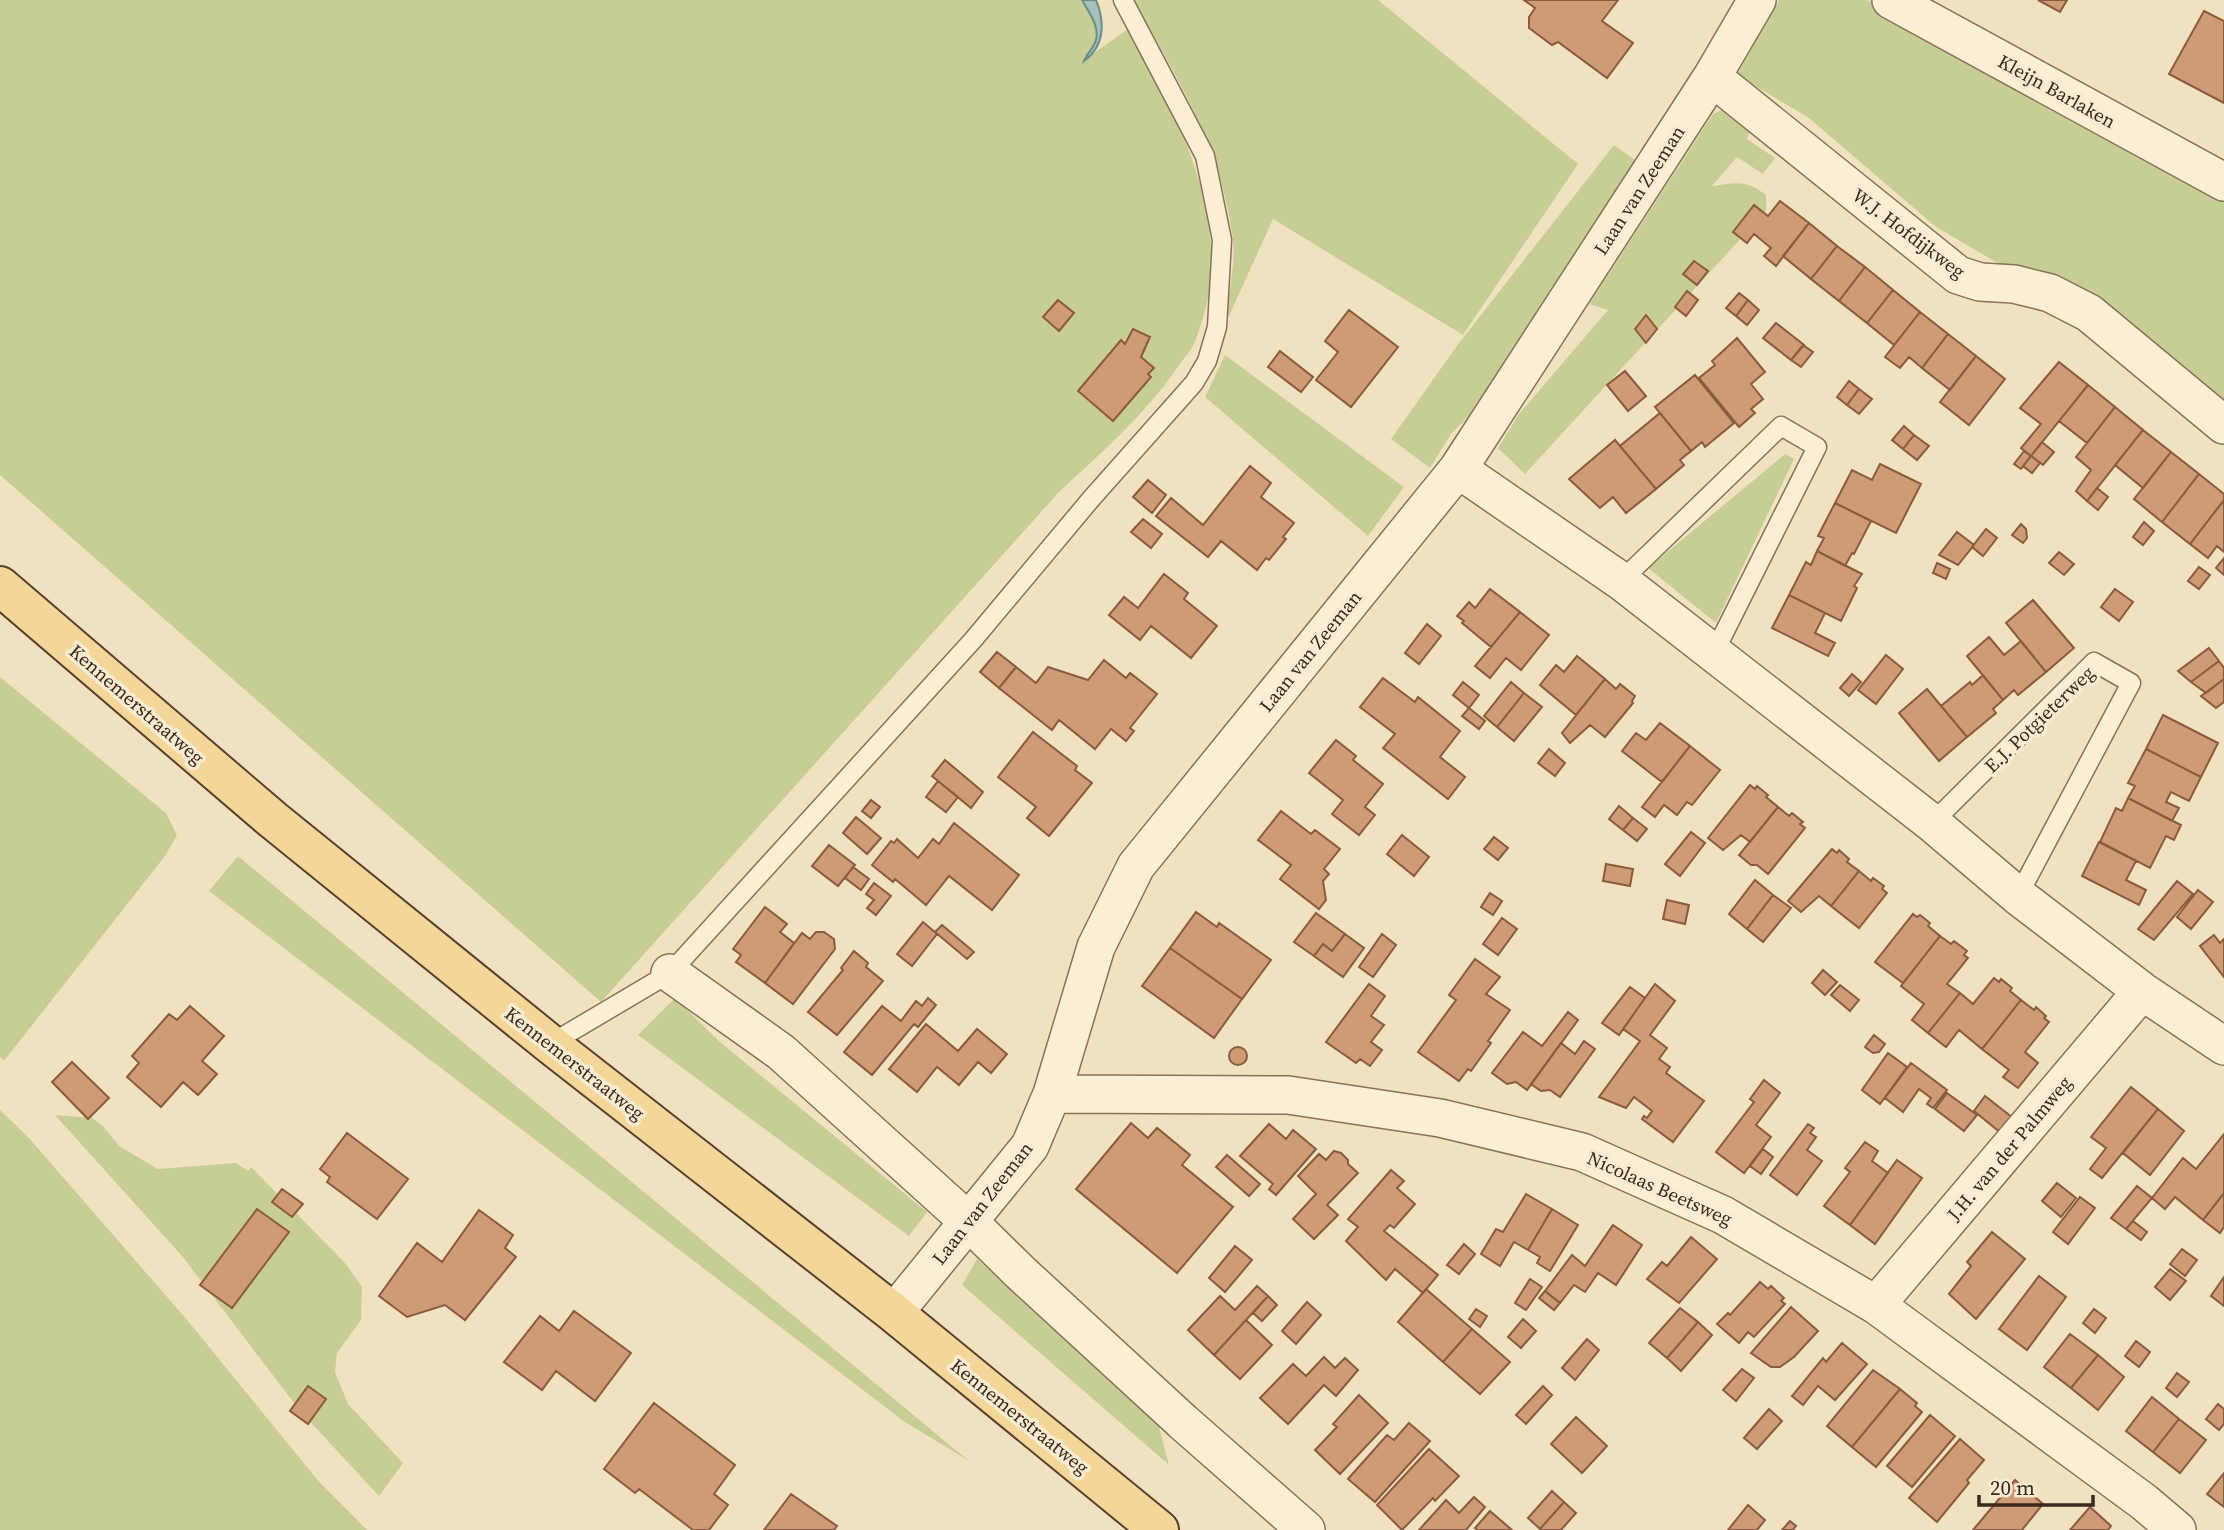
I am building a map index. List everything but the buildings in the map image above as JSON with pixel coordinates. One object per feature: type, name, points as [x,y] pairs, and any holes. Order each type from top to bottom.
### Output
[{"type":"main road","name":"Kennemerstraatweg","points":[[0,586],[272,819],[550,1044],[894,1313],[1159,1530]]},
{"type":"street","name":"Laan van Zeeman","points":[[894,1313],[1030,1146],[1052,1094],[1096,947],[1136,866],[1458,469],[1712,77],[1758,0]]},
{"type":"street","name":"Kleijn Barlaken","points":[[1891,0],[2224,182]]},
{"type":"street","name":"W.J. Hofdijkweg","points":[[1712,77],[1958,275],[1980,282],[2014,284],[2050,293],[2089,313],[2224,425]]},
{"type":"street","points":[[1458,469],[1621,582],[1932,823],[2018,897],[2142,991],[2224,1046]]},
{"type":"street","points":[[670,973],[781,1052],[969,1222],[1183,1422],[1306,1530]]},
{"type":"street","name":"J.H. van der Palmweg","points":[[1876,1305],[2142,991]]},
{"type":"street","name":"Nicolaas Beetsweg","points":[[1052,1094],[1288,1095],[1440,1118],[1582,1153],[1723,1215],[1876,1305],[2144,1502],[2177,1530]]},
{"type":"lane","points":[[550,1044],[670,973],[973,640],[1091,499],[1194,383],[1207,360],[1217,327],[1222,240],[1205,156],[1123,0]]},
{"type":"lane","points":[[1621,582],[1781,426],[1817,447],[1713,654]]},
{"type":"lane","name":"E.J. Potgieterweg","points":[[1932,823],[2094,662],[2131,683],[2018,897]]},
{"type":"green space","points":[[0,0],[1082,0],[1097,34],[1084,60],[1131,27],[1181,131],[1195,168],[1211,243],[1211,281],[1203,318],[1191,349],[1152,400],[1123,432],[1059,492],[601,1002],[0,475]]},
{"type":"green space","points":[[1133,0],[1378,0],[1578,164],[1463,335],[1273,219],[1224,327],[1234,250],[1228,208],[1209,146],[1196,116]]},
{"type":"green space","points":[[1779,0],[1867,0],[2224,201],[2224,408],[2008,269],[1936,227],[1809,118],[1737,75]]},
{"type":"green space","points":[[1727,108],[1752,125],[1747,139],[1775,158],[1763,174],[1737,157],[1712,186],[1734,183],[1752,186],[1766,195],[1766,211],[1525,474],[1498,448],[1519,414],[1608,310],[1589,304],[1713,114]]},
{"type":"green space","points":[[1614,145],[1639,163],[1508,376],[1451,434],[1430,468],[1391,439],[1459,343]]},
{"type":"green space","points":[[1225,355],[1404,487],[1368,536],[1205,397]]},
{"type":"green space","points":[[1785,454],[1794,459],[1716,623],[1648,568]]},
{"type":"green space","points":[[0,677],[166,813],[177,835],[165,856],[4,1061],[0,1057]]},
{"type":"green space","points":[[238,856],[969,1461],[905,1422],[209,891]]},
{"type":"green space","points":[[675,998],[720,1042],[927,1212],[909,1236],[638,1035]]},
{"type":"green space","points":[[0,1110],[28,1137],[188,1321],[320,1483],[367,1530],[0,1530]]},
{"type":"green space","points":[[55,1115],[92,1118],[102,1125],[119,1146],[158,1169],[236,1163],[248,1171],[251,1167],[345,1263],[362,1287],[361,1320],[337,1353],[335,1372],[348,1404],[403,1463],[379,1496],[301,1412],[182,1256]]},
{"type":"green space","points":[[977,1259],[1158,1423],[1169,1465],[962,1285]]},
{"type":"water","points":[[1082,0],[1096,0],[1102,25],[1096,48],[1084,61],[1097,35],[1093,19]]}]
